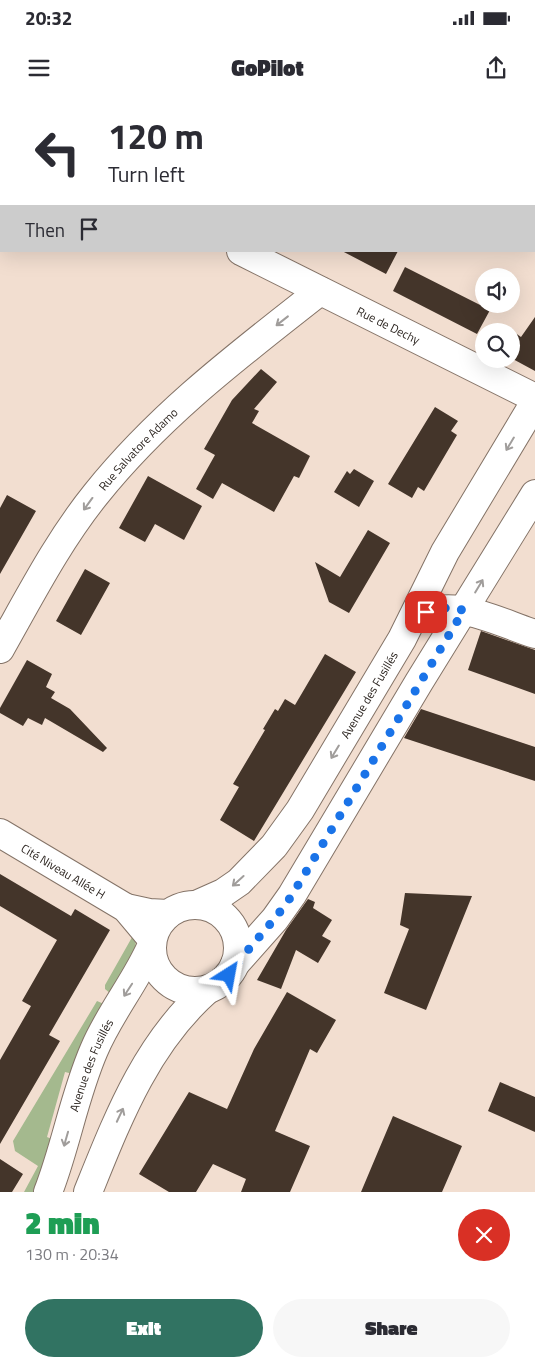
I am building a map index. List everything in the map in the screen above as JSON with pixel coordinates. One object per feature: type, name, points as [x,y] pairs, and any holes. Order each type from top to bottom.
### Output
[{"type":"main road","name":"Rue de Dechy","points":[[243,252],[535,400]]},
{"type":"main road","name":"Rue Salvatore Adamo","points":[[0,649],[61,543],[95,495],[128,456],[168,415],[198,388],[320,290]]},
{"type":"main road","name":"Avenue des Fusillés","points":[[196,905],[232,887],[282,835],[300,810],[412,621],[445,552],[535,400]]},
{"type":"main road","points":[[88,1192],[119,1115],[151,1056],[182,1014],[208,990],[224,980],[235,964],[275,919],[292,895],[535,494]]},
{"type":"main road","points":[[412,621],[422,613],[437,609],[464,610],[535,634]]},
{"type":"main road","name":"Cité Niveau Allée H","points":[[0,833],[126,908],[149,913],[168,914]]},
{"type":"main road","points":[[208,990],[188,991],[171,984],[156,968],[152,943],[158,925],[168,914],[181,907],[196,905],[218,911],[233,927],[238,945],[235,964]]},
{"type":"main road","name":"Cité Niveau Allée H","points":[[126,908],[152,943]]},
{"type":"main road","name":"Avenue des Fusillés","points":[[48,1192],[94,1050],[109,1019],[141,969],[152,943]]},
{"type":"green space","points":[[135,932],[136,949],[111,994],[105,989],[105,985]]},
{"type":"green space","points":[[97,1001],[104,1004],[73,1074],[65,1072],[47,1137],[54,1140],[35,1192],[24,1192],[38,1166],[15,1151],[13,1141]]},
{"type":"building","points":[[344,252],[397,252],[386,274]]},
{"type":"building","points":[[405,267],[475,302],[475,313],[488,313],[483,323],[475,323],[475,333],[393,291]]},
{"type":"building","points":[[535,317],[535,371],[520,363],[521,337]]},
{"type":"building","points":[[261,369],[277,382],[254,409],[259,411],[252,423],[310,456],[299,478],[294,476],[274,512],[222,483],[213,499],[196,489],[215,455],[204,449],[232,400]]},
{"type":"building","points":[[435,407],[458,421],[451,431],[457,435],[424,491],[418,487],[412,498],[388,484]]},
{"type":"building","points":[[354,469],[374,481],[359,507],[334,492],[347,471],[350,474]]},
{"type":"building","points":[[148,476],[202,506],[184,540],[155,524],[145,542],[119,528]]},
{"type":"building","points":[[7,495],[36,511],[0,574],[0,508]]},
{"type":"building","points":[[368,530],[390,543],[349,613],[329,602],[315,562],[340,577]]},
{"type":"building","points":[[85,569],[110,583],[81,635],[56,621]]},
{"type":"building","points":[[481,631],[535,650],[535,694],[468,670]]},
{"type":"building","points":[[325,654],[356,672],[254,841],[220,820],[239,787],[233,784],[265,730],[263,729],[275,709],[278,711],[285,699],[295,705]]},
{"type":"building","points":[[27,660],[52,674],[46,687],[55,692],[51,698],[70,709],[107,748],[103,752],[45,718],[42,725],[28,718],[23,726],[0,713],[0,708]]},
{"type":"building","points":[[421,709],[535,747],[535,781],[404,738]]},
{"type":"building","points":[[0,874],[71,916],[75,909],[110,930],[49,1035],[60,1041],[0,1144],[0,1060],[31,1006],[22,1001],[57,940],[0,906]]},
{"type":"building","points":[[405,893],[472,896],[426,1010],[384,993],[409,929],[400,925]]},
{"type":"building","points":[[308,899],[315,902],[313,908],[332,920],[322,936],[331,941],[318,963],[296,950],[281,989],[257,980],[286,930]]},
{"type":"building","points":[[287,992],[336,1020],[317,1053],[310,1049],[275,1131],[310,1146],[290,1192],[241,1192],[246,1179],[213,1164],[196,1192],[169,1192],[139,1174],[189,1092],[227,1109],[254,1049]]},
{"type":"building","points":[[500,1082],[535,1097],[535,1132],[488,1111]]},
{"type":"building","points":[[393,1116],[462,1146],[442,1192],[361,1192]]},
{"type":"building","points":[[0,1159],[23,1174],[12,1192],[0,1192]]},
{"type":"route","points":[[229,975],[235,964],[275,919],[292,895],[464,610],[444,608],[426,612]]}]
